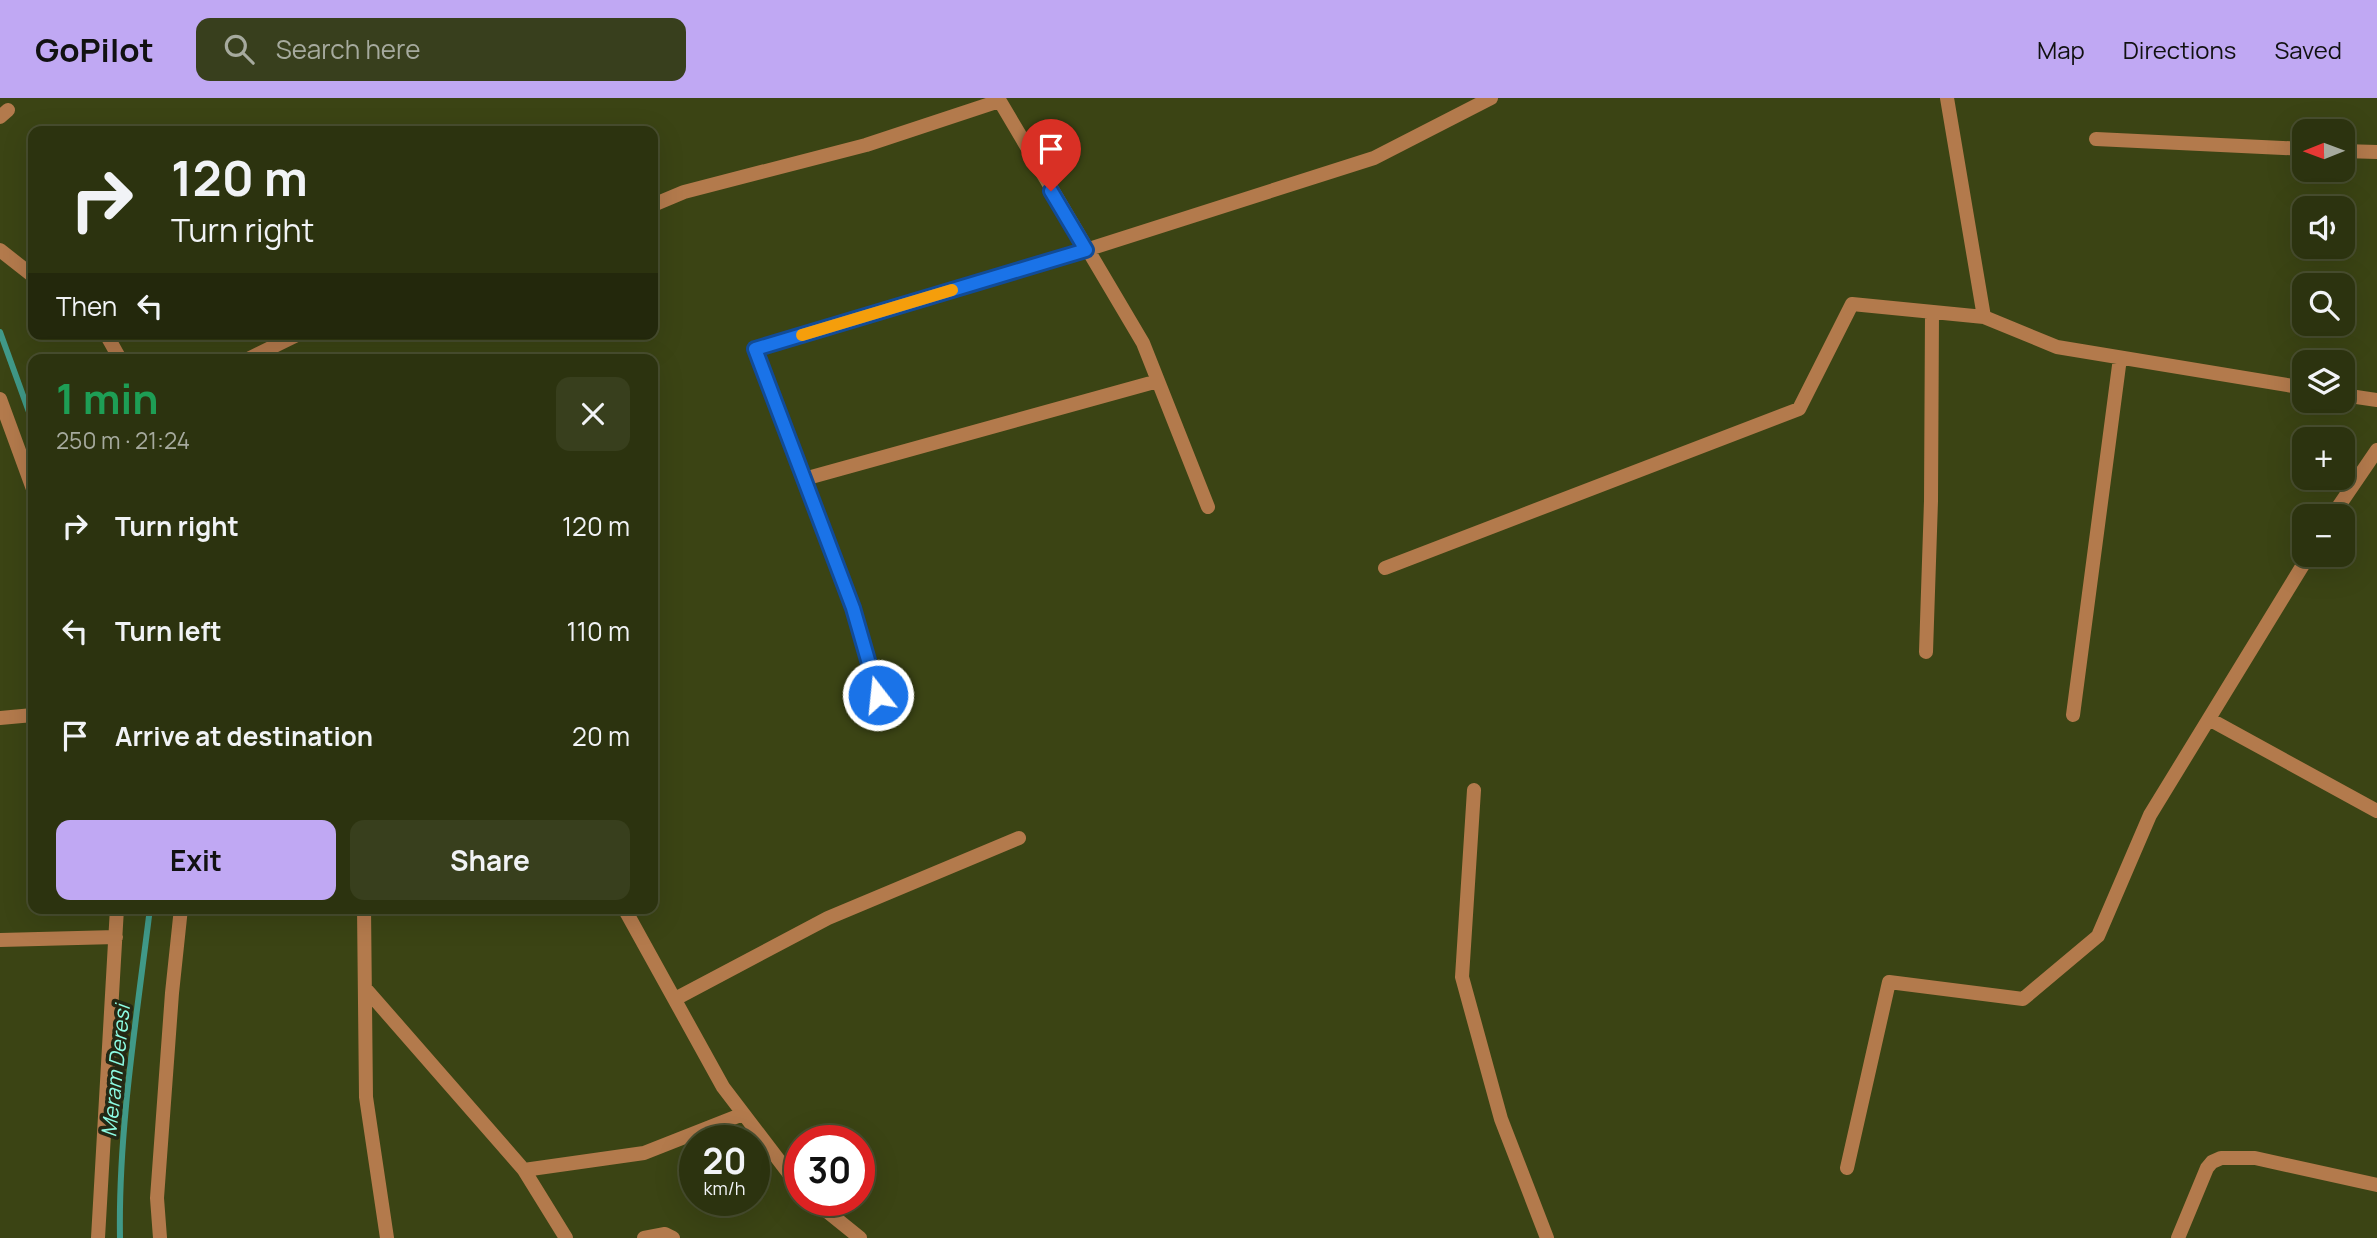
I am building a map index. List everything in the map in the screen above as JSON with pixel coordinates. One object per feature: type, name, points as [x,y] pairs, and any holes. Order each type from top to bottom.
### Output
[{"type":"street","points":[[878,695],[853,608],[755,349],[1086,250],[1374,158],[1491,98]]},
{"type":"street","points":[[1947,98],[1984,317]]},
{"type":"street","points":[[658,203],[684,192],[866,145],[998,99],[1143,343],[1208,507]]},
{"type":"street","points":[[2096,139],[2292,148]]},
{"type":"street","points":[[2356,151],[2377,152]]},
{"type":"street","points":[[0,250],[28,272]]},
{"type":"street","points":[[1385,568],[1799,409],[1852,304],[1984,317],[2057,347],[2292,386]]},
{"type":"street","points":[[1926,652],[1931,501],[1932,312]]},
{"type":"street","points":[[258,354],[287,340]]},
{"type":"street","points":[[2073,715],[2120,358]]},
{"type":"street","points":[[804,479],[1158,381]]},
{"type":"street","points":[[2355,397],[2377,400]]},
{"type":"street","points":[[0,398],[28,475]]},
{"type":"street","points":[[2340,504],[2377,450]]},
{"type":"street","points":[[1847,1168],[1889,982],[2023,999],[2098,936],[2150,815],[2302,567]]},
{"type":"street","points":[[0,718],[28,715]]},
{"type":"street","points":[[2209,719],[2377,811]]},
{"type":"street","points":[[1474,790],[1462,977],[1501,1119],[1547,1238]]},
{"type":"street","points":[[675,999],[828,918],[1019,838]]},
{"type":"street","points":[[98,1238],[117,914]]},
{"type":"street","points":[[160,1238],[157,1198],[180,914]]},
{"type":"street","points":[[364,914],[366,1097],[387,1238]]},
{"type":"street","points":[[627,914],[723,1087],[784,1167]]},
{"type":"street","points":[[0,940],[116,937]]},
{"type":"street","points":[[365,988],[524,1170],[566,1238]]},
{"type":"street","points":[[524,1170],[644,1153],[743,1114]]},
{"type":"street","points":[[2178,1238],[2207,1168],[2221,1158],[2255,1158],[2377,1185]]},
{"type":"street","points":[[833,1216],[860,1238]]},
{"type":"street","points":[[644,1238],[665,1234],[673,1238]]},
{"type":"waterway","name":"Meram Deresi","points":[[0,332],[28,409]]},
{"type":"waterway","name":"Meram Deresi","points":[[120,1238],[125,1115],[149,914]]},
{"type":"slow traffic","points":[[802,335],[952,290]]},
{"type":"route","points":[[878,695],[853,608],[755,349],[1086,250],[1051,191]]}]
